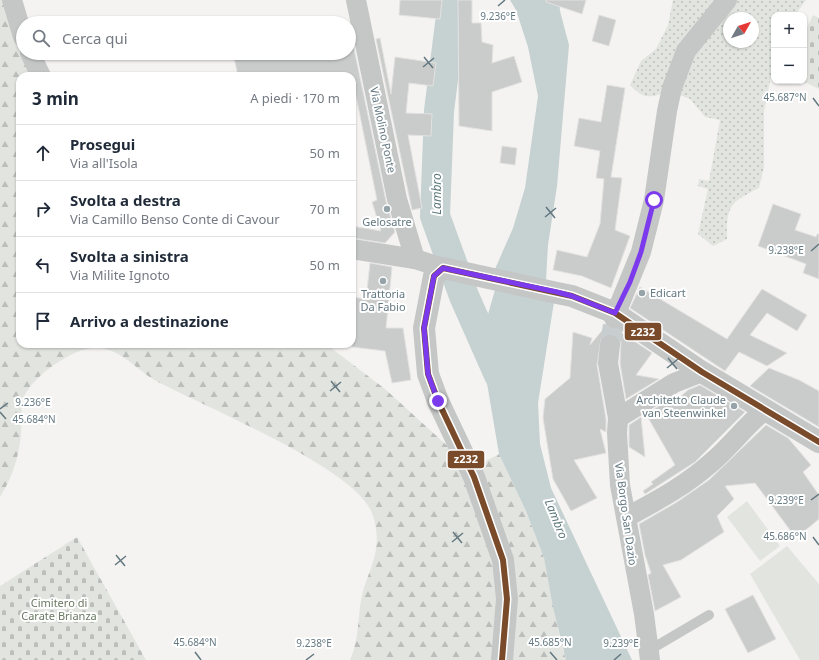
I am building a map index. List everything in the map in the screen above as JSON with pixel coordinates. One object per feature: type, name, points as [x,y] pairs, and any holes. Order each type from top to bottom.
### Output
[{"type":"street","points":[[12,0],[17,16]]},
{"type":"street","name":"Via Molino Ponte","points":[[356,0],[397,199],[415,259]]},
{"type":"street","points":[[615,316],[641,252],[654,200],[667,111],[672,88],[686,51],[727,0]]},
{"type":"street","points":[[33,60],[39,72]]},
{"type":"street","points":[[356,250],[415,259],[443,268],[572,296],[615,316],[702,372],[819,442]]},
{"type":"street","points":[[443,268],[434,276],[424,328],[428,374],[438,401],[474,476],[503,560],[507,598],[502,660]]},
{"type":"street","name":"Via Borgo San Dazio","points":[[610,345],[608,363],[618,418],[616,433],[620,485],[627,517],[649,656]]},
{"type":"street","points":[[618,418],[674,383],[702,372]]},
{"type":"street","points":[[627,517],[664,498],[687,483],[714,461],[746,426],[765,410]]},
{"type":"lane","points":[[649,656],[708,615]]},
{"type":"green space","points":[[0,0],[12,0],[18,16],[16,16],[16,60],[35,60],[39,72],[16,72],[16,348],[90,348],[74,353],[60,361],[38,378],[25,394],[21,413],[19,451],[11,475],[0,497]]},
{"type":"green space","points":[[673,0],[806,0],[797,12],[771,12],[771,76],[764,112],[764,167],[759,188],[736,201],[732,206],[729,212],[727,239],[713,246],[698,234],[708,189],[698,186],[699,179],[709,181],[720,120],[705,117],[690,99],[669,91],[648,96],[639,93],[630,85],[641,61],[656,49],[668,25]]},
{"type":"green space","points":[[813,15],[819,18],[819,89],[807,83],[807,28]]},
{"type":"green space","points":[[101,348],[331,348],[385,389],[453,451],[482,463],[499,454],[526,511],[544,558],[561,643],[566,660],[350,660],[357,635],[363,591],[374,560],[377,539],[374,518],[370,509],[357,492],[306,457],[274,439],[158,382],[124,357]]},
{"type":"green space","points":[[747,501],[780,546],[760,561],[727,517]]},
{"type":"green space","name":"Cimitero di Carate Brianza","points":[[77,537],[146,660],[0,660],[0,586]]},
{"type":"green space","points":[[787,546],[819,584],[819,660],[800,660],[750,574]]},
{"type":"water","points":[[510,0],[559,0],[560,11],[569,45],[557,186],[548,245],[546,280],[495,269],[513,228],[525,188],[538,96],[528,47],[516,10]]},
{"type":"water","points":[[495,290],[554,302],[538,403],[540,444],[551,488],[632,660],[566,660],[553,607],[544,558],[526,511],[499,454],[480,342]]},
{"type":"building","points":[[400,0],[442,0],[440,19],[399,15]]},
{"type":"building","points":[[458,0],[472,0],[472,23],[481,23],[482,42],[493,45],[492,63],[514,56],[522,82],[492,92],[492,131],[459,126]]},
{"type":"building","points":[[546,0],[586,0],[582,14],[546,2]]},
{"type":"building","points":[[599,15],[616,20],[609,46],[592,41]]},
{"type":"building","points":[[380,38],[391,94],[395,57],[436,63],[433,86],[409,83],[406,113],[432,114],[431,136],[408,135],[422,208],[412,210],[376,39]]},
{"type":"building","points":[[356,58],[386,201],[395,232],[385,243],[356,239],[356,227],[381,231],[372,202],[377,200],[356,96],[356,72],[237,72],[235,60],[356,60]]},
{"type":"building","points":[[607,85],[625,88],[611,177],[622,178],[615,230],[630,236],[611,288],[582,276],[553,270],[557,250],[587,257],[600,224],[604,179],[596,178],[600,151],[574,146],[579,118],[601,122]]},
{"type":"building","points":[[502,146],[517,148],[515,165],[500,163]]},
{"type":"building","points":[[773,204],[801,214],[795,230],[816,237],[817,234],[819,234],[819,279],[803,273],[806,264],[758,246]]},
{"type":"building","points":[[370,263],[392,267],[386,328],[403,328],[411,380],[392,383],[385,351],[356,347],[356,298],[366,299]]},
{"type":"building","points":[[640,287],[727,339],[762,289],[807,315],[797,331],[767,313],[750,335],[787,353],[767,366],[739,352],[725,371],[630,308]]},
{"type":"building","points":[[606,326],[610,329],[616,329],[652,353],[636,375],[659,379],[626,399],[620,363],[621,341],[617,336],[612,334],[605,335],[601,339],[597,365],[606,419],[606,432],[600,429],[606,453],[574,460],[597,498],[571,511],[553,479],[543,418],[545,399],[570,378],[573,332],[592,338],[590,345]]},
{"type":"building","points":[[769,368],[799,380],[819,391],[819,427],[750,386]]},
{"type":"building","points":[[700,385],[745,412],[695,462],[645,494],[643,491],[653,484],[651,482],[675,465],[646,414],[670,399],[672,404],[688,390]]},
{"type":"building","points":[[641,417],[645,457],[629,447],[629,425]]},
{"type":"building","points":[[766,425],[788,438],[811,465],[803,472],[819,495],[819,519],[796,538],[755,483],[725,486],[734,499],[717,516],[724,532],[681,560],[663,565],[681,597],[655,611],[648,575],[651,573],[645,555],[639,524],[677,502],[709,480]]},
{"type":"building","points":[[753,595],[776,639],[748,653],[725,609]]},
{"type":"waterway","name":"Lambro","points":[[453,0],[439,111],[435,216],[464,296],[499,375]]},
{"type":"tunnel","points":[[610,345],[614,318]]},
{"type":"transit line","name":"z232","points":[[502,660],[507,599],[503,560],[474,477],[438,401],[428,374],[424,328],[434,276],[443,268],[572,296],[615,313],[702,372],[819,442]]},
{"type":"place","name":"Gelosatre","points":[[387,209]]},
{"type":"place","name":"Trattoria Da Fabio","points":[[383,281]]},
{"type":"place","name":"Edicart","points":[[642,293]]},
{"type":"place","name":"Architetto Claude van Steenwinkel","points":[[734,406]]},
{"type":"route","points":[[438,401],[428,374],[424,328],[434,276],[437,271],[443,268],[557,292],[572,296],[615,313],[630,282],[641,252],[654,200]]}]
